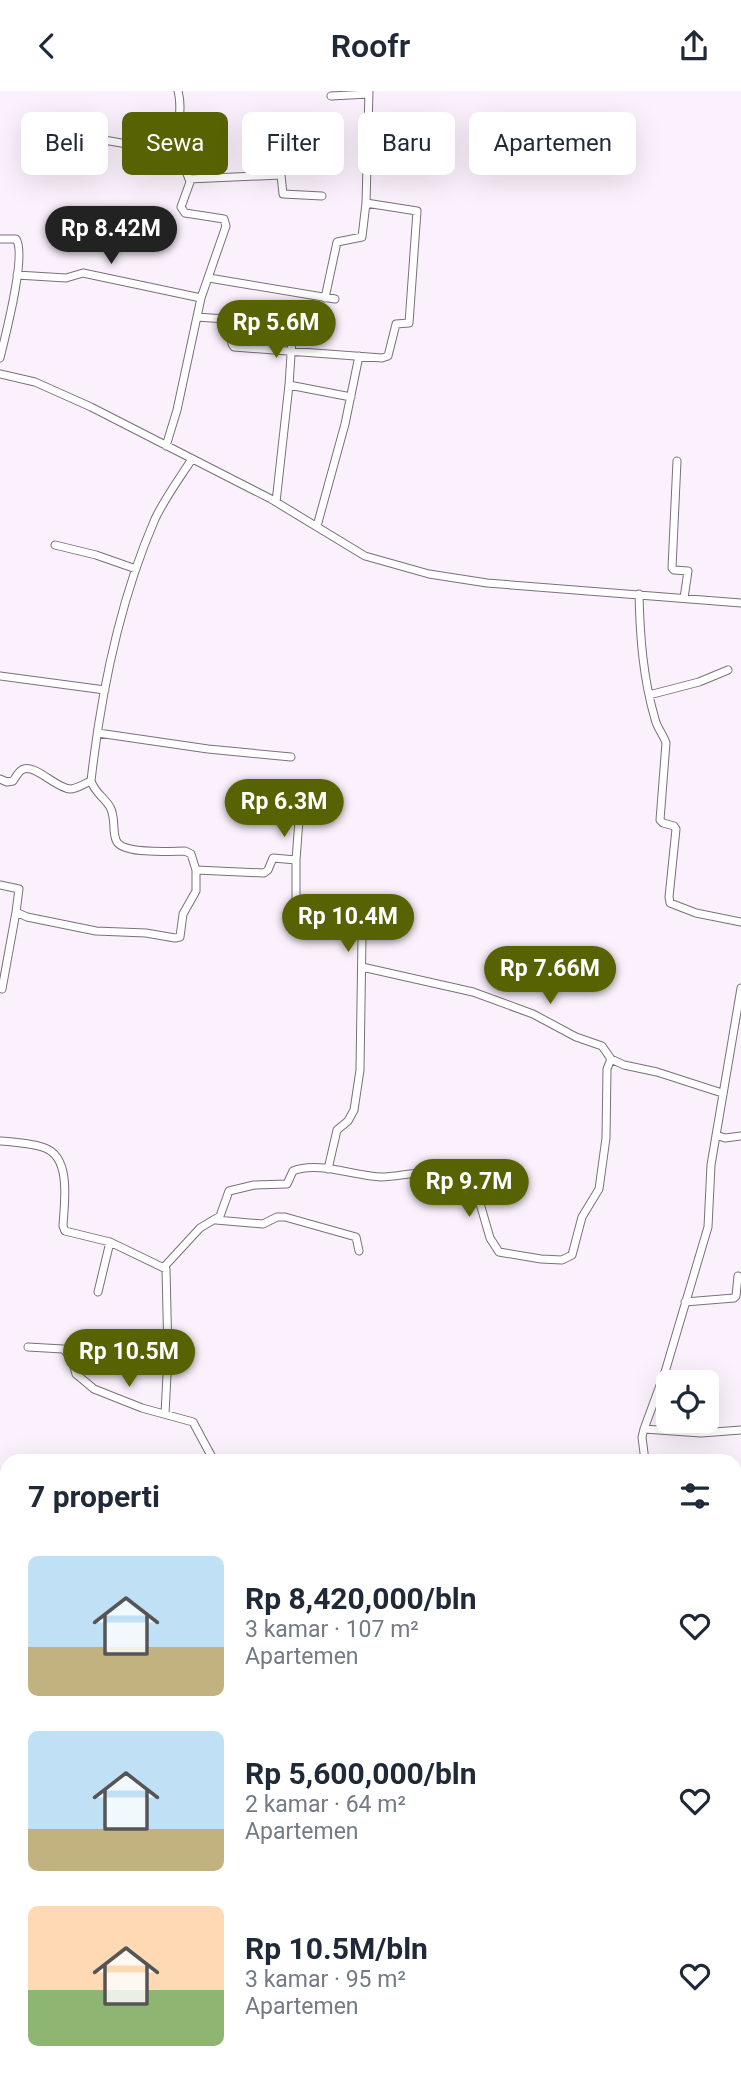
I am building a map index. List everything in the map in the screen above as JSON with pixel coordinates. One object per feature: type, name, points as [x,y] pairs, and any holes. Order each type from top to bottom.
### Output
[{"type":"street","points":[[178,91],[180,112]]},
{"type":"street","points":[[325,298],[337,242],[362,237],[366,203],[369,93],[331,96]]},
{"type":"street","points":[[166,446],[177,411],[201,298],[226,222],[218,216],[182,210],[189,188],[187,175]]},
{"type":"street","points":[[189,179],[281,176],[283,194],[322,196]]},
{"type":"street","points":[[229,320],[234,347],[386,358],[396,324],[408,324],[417,213],[416,210],[366,203]]},
{"type":"street","points":[[0,239],[18,240],[17,275],[0,358]]},
{"type":"street","points":[[17,275],[66,278],[83,273],[201,298]]},
{"type":"street","points":[[209,278],[335,299]]},
{"type":"street","points":[[197,317],[293,324],[276,502]]},
{"type":"street","points":[[317,526],[359,356]]},
{"type":"street","points":[[0,374],[36,382],[57,391],[276,502],[365,556],[429,574],[526,587],[741,603]]},
{"type":"street","points":[[289,385],[351,397]]},
{"type":"street","points":[[16,912],[27,917],[96,931],[146,933],[178,938],[183,914],[196,891],[196,870],[191,854],[185,851],[121,847],[115,839],[109,804],[98,795],[91,781],[109,663],[136,569],[156,518],[192,459]]},
{"type":"street","points":[[677,461],[673,568],[688,571],[684,598]]},
{"type":"street","points":[[55,545],[136,569]]},
{"type":"street","points":[[639,594],[643,671],[658,730],[666,743],[660,820],[676,829],[670,903],[696,913],[741,922]]},
{"type":"street","points":[[649,695],[699,683],[728,670]]},
{"type":"street","points":[[0,676],[105,690]]},
{"type":"street","points":[[98,733],[208,749],[291,757]]},
{"type":"street","points":[[0,779],[13,781],[25,768],[32,769],[68,789],[91,781]]},
{"type":"street","points":[[299,820],[296,912],[341,924],[359,933],[363,941],[360,1070],[354,1110],[348,1121],[337,1130],[328,1169]]},
{"type":"street","points":[[196,870],[259,873],[268,870],[272,858],[296,860]]},
{"type":"street","points":[[0,885],[19,889],[2,989]]},
{"type":"street","points":[[362,967],[484,995],[602,1046],[611,1059],[629,1067],[664,1074],[722,1093]]},
{"type":"street","points":[[644,1454],[644,1429],[665,1372],[708,1227],[711,1165],[741,988]]},
{"type":"street","points":[[216,1220],[232,1190],[265,1184],[287,1184],[293,1171],[300,1169],[328,1169],[378,1177],[423,1173],[440,1175],[479,1200],[490,1238],[499,1252],[565,1260],[572,1255],[582,1217],[600,1189],[606,1138],[607,1069],[611,1059]]},
{"type":"street","points":[[716,1135],[725,1138],[741,1136]]},
{"type":"street","points":[[0,1141],[47,1149],[55,1155],[64,1176],[65,1231],[110,1242],[164,1267],[168,1355],[165,1415]]},
{"type":"street","points":[[164,1267],[201,1228],[216,1220],[263,1224],[278,1217],[285,1217],[356,1237],[359,1251]]},
{"type":"street","points":[[98,1292],[110,1242]]},
{"type":"street","points":[[685,1302],[734,1297],[738,1276]]},
{"type":"street","points":[[28,1346],[63,1349],[71,1356],[76,1374],[84,1383],[117,1399],[193,1422],[210,1454]]},
{"type":"street","points":[[644,1429],[701,1433],[741,1430]]}]
